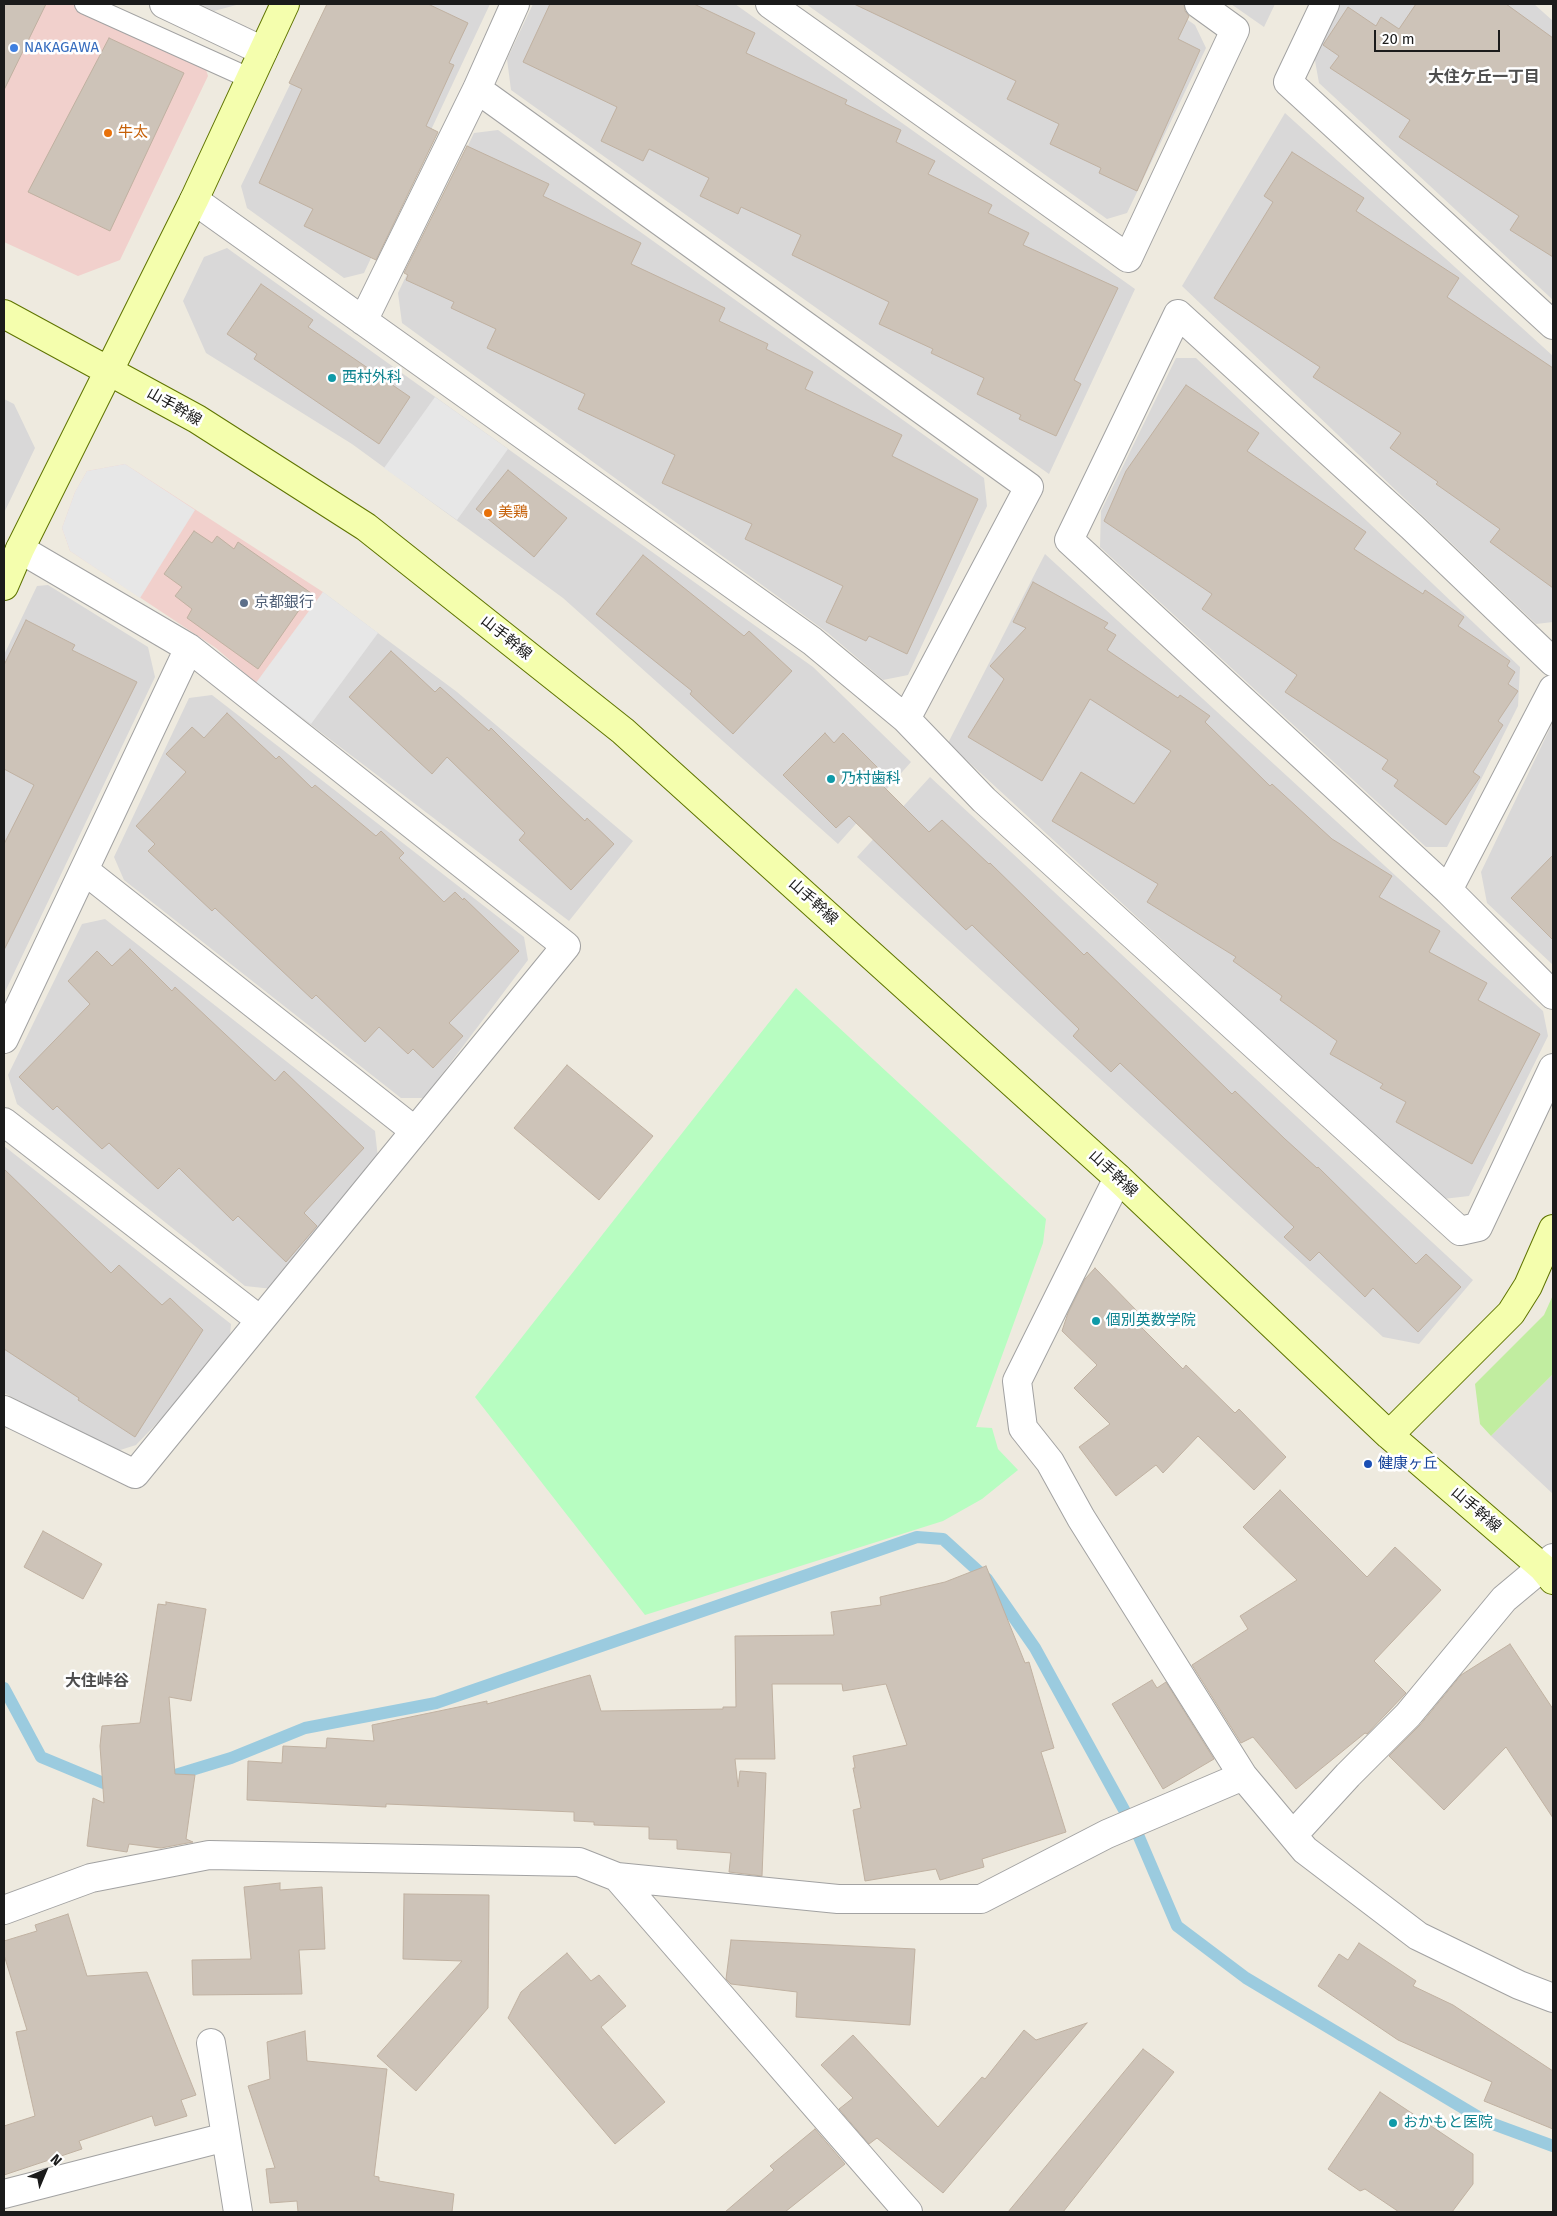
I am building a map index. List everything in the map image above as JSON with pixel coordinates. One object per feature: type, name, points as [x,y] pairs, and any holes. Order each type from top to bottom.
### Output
[{"type":"street","points":[[164,4],[263,51]]},
{"type":"street","points":[[4,586],[20,549],[108,370],[194,200],[285,4]]},
{"type":"street","points":[[363,321],[477,89],[516,4]]},
{"type":"street","points":[[770,4],[1128,258],[1235,30],[1199,4]]},
{"type":"street","points":[[1324,4],[1288,82],[1553,325]]},
{"type":"street","points":[[477,89],[1030,487],[906,719]]},
{"type":"street","points":[[194,200],[812,641],[906,719],[984,800],[1460,1232],[1478,1227],[1553,1068]]},
{"type":"street","name":"山手幹線","points":[[4,314],[197,419],[366,526],[615,725],[1118,1178],[1389,1435],[1550,1569]]},
{"type":"street","points":[[1553,662],[1412,527],[1178,314],[1069,540],[1448,890],[1553,995]]},
{"type":"street","points":[[4,1410],[135,1474],[566,946],[189,648],[20,549]]},
{"type":"street","points":[[4,1039],[189,648]]},
{"type":"street","points":[[1448,890],[1553,689]]},
{"type":"street","points":[[84,870],[415,1131]]},
{"type":"street","points":[[4,1122],[260,1320]]},
{"type":"street","points":[[1118,1178],[1017,1381],[1023,1428],[1050,1462],[1081,1518],[1243,1776],[1305,1850],[1418,1936],[1519,1985],[1553,1998]]},
{"type":"street","points":[[1389,1435],[1511,1313],[1528,1286],[1553,1228]]},
{"type":"street","points":[[1293,1835],[1348,1775],[1408,1715],[1504,1600],[1550,1569]]},
{"type":"street","points":[[4,1910],[91,1878],[209,1855],[579,1862],[618,1878],[838,1899],[981,1899],[1108,1834],[1243,1776]]},
{"type":"street","points":[[618,1878],[908,2212]]},
{"type":"street","points":[[211,2043],[238,2212]]},
{"type":"street","points":[[4,2194],[226,2136]]},
{"type":"lane","points":[[85,4],[249,78]]},
{"type":"shaded area","points":[[4,4],[104,4],[200,50],[208,76],[120,260],[78,276],[4,242]]},
{"type":"shaded area","points":[[199,4],[240,4],[214,11]]},
{"type":"shaded area","points":[[329,4],[490,4],[364,273],[344,278],[247,208],[241,186]]},
{"type":"shaded area","points":[[533,4],[735,4],[1135,289],[1049,474],[511,90],[507,59]]},
{"type":"shaded area","points":[[806,4],[1165,4],[1195,25],[1206,48],[1127,213],[1107,219]]},
{"type":"shaded area","points":[[1231,4],[1275,4],[1264,27]]},
{"type":"shaded area","points":[[1338,4],[1534,4],[1553,21],[1553,300],[1319,83],[1314,55]]},
{"type":"shaded area","points":[[1285,113],[1553,356],[1553,622],[1536,624],[1182,286]]},
{"type":"shaded area","points":[[498,130],[984,478],[987,506],[908,675],[883,680],[828,633],[402,323],[398,293],[474,133]]},
{"type":"shaded area","points":[[227,248],[813,667],[911,762],[838,844],[563,598],[352,444],[206,353],[183,301],[204,257]]},
{"type":"shaded area","points":[[1176,358],[1196,358],[1520,667],[1518,706],[1447,847],[1426,847],[1100,547],[1101,511]]},
{"type":"shaded area","points":[[435,397],[508,449],[457,520],[384,468]]},
{"type":"shaded area","points":[[4,399],[14,404],[35,448],[4,513]]},
{"type":"shaded area","points":[[125,464],[323,592],[256,683],[216,648],[70,551],[62,528],[75,492],[87,471]]},
{"type":"shaded area","points":[[125,464],[195,510],[140,598],[70,551],[62,528],[75,492],[87,471]]},
{"type":"shaded area","points":[[1045,554],[1543,1011],[1548,1036],[1469,1196],[1443,1199],[948,743]]},
{"type":"shaded area","points":[[48,585],[148,647],[155,677],[4,994],[4,655],[37,586]]},
{"type":"shaded area","points":[[323,592],[457,692],[633,841],[569,921],[256,683]]},
{"type":"shaded area","points":[[323,592],[378,633],[311,724],[256,683]]},
{"type":"shaded area","points":[[212,695],[524,937],[528,960],[424,1098],[401,1098],[124,880],[114,857],[189,698]]},
{"type":"shaded area","points":[[1553,722],[1553,965],[1487,903],[1481,872]]},
{"type":"shaded area","points":[[930,777],[1473,1280],[1419,1344],[1383,1337],[857,857]]},
{"type":"shaded area","points":[[105,919],[375,1131],[378,1158],[273,1289],[245,1286],[17,1104],[8,1075],[82,924]]},
{"type":"shaded area","points":[[4,1146],[231,1324],[229,1348],[136,1445],[117,1451],[4,1393]]},
{"type":"shaded area","points":[[1553,1374],[1553,1494],[1491,1436]]},
{"type":"green space","points":[[796,988],[1046,1219],[1043,1243],[976,1427],[992,1428],[998,1449],[1018,1470],[982,1499],[943,1521],[645,1615],[475,1397]]},
{"type":"green space","points":[[1553,1295],[1553,1374],[1491,1436],[1480,1424],[1475,1384],[1544,1315]]},
{"type":"building","name":"NAKAGAWA","points":[[4,4],[46,4],[4,90]]},
{"type":"building","points":[[327,4],[428,4],[468,23],[449,63],[454,65],[426,126],[438,132],[376,260],[304,226],[313,209],[259,183],[302,89],[289,83]]},
{"type":"building","points":[[550,4],[694,4],[755,33],[746,53],[847,100],[845,104],[901,130],[896,142],[935,161],[928,174],[992,205],[988,213],[1029,233],[1023,245],[1118,288],[1074,380],[1081,384],[1056,436],[1019,419],[1021,415],[977,394],[984,378],[931,353],[933,349],[879,324],[889,302],[792,255],[801,235],[741,207],[738,214],[700,196],[709,178],[649,149],[643,161],[601,141],[617,107],[523,62]]},
{"type":"building","points":[[854,4],[1184,4],[1185,11],[1189,16],[1178,39],[1200,50],[1137,191],[1099,173],[1101,168],[1050,144],[1059,124],[1007,99],[1016,81]]},
{"type":"building","points":[[1416,4],[1506,4],[1553,38],[1553,257],[1510,230],[1519,216],[1399,137],[1410,120],[1330,68],[1339,56],[1323,45],[1348,7],[1376,26],[1381,17],[1399,29]]},
{"type":"building","name":"牛太","points":[[109,38],[184,73],[110,231],[28,192]]},
{"type":"building","points":[[467,146],[549,184],[543,196],[641,243],[631,264],[725,308],[719,321],[768,344],[766,349],[813,372],[805,389],[902,435],[892,456],[978,499],[907,654],[869,636],[866,641],[826,622],[843,586],[745,539],[752,524],[662,483],[675,455],[578,409],[585,394],[487,348],[496,329],[451,308],[454,302],[406,280],[408,275],[404,273]]},
{"type":"building","points":[[1292,152],[1364,198],[1356,211],[1459,278],[1447,297],[1553,368],[1553,588],[1490,542],[1500,529],[1436,484],[1438,482],[1390,448],[1401,433],[1313,377],[1320,367],[1214,298],[1273,202],[1264,196]]},
{"type":"building","name":"西村外科","points":[[261,284],[313,320],[308,327],[410,397],[379,444],[254,359],[257,354],[227,334]]},
{"type":"building","points":[[1186,385],[1259,433],[1247,451],[1366,532],[1354,549],[1423,594],[1425,590],[1464,617],[1458,626],[1510,661],[1507,666],[1515,672],[1508,684],[1518,691],[1498,721],[1503,725],[1473,772],[1480,777],[1446,825],[1394,786],[1398,780],[1382,769],[1388,760],[1285,692],[1297,675],[1202,609],[1212,594],[1104,521],[1126,471]]},
{"type":"building","points":[[508,470],[567,518],[534,557],[476,509]]},
{"type":"building","name":"京都銀行","points":[[194,531],[212,543],[217,536],[234,549],[238,542],[311,593],[258,669],[187,618],[192,609],[175,596],[182,587],[164,574]]},
{"type":"building","points":[[643,555],[744,636],[749,631],[792,671],[733,734],[690,694],[692,691],[596,614]]},
{"type":"building","points":[[1033,582],[1108,623],[1104,628],[1116,635],[1107,650],[1178,698],[1180,695],[1210,716],[1205,722],[1270,786],[1272,784],[1332,839],[1392,876],[1379,897],[1440,931],[1429,952],[1487,983],[1478,1000],[1540,1034],[1472,1164],[1396,1122],[1406,1102],[1380,1088],[1383,1084],[1330,1054],[1337,1041],[1280,1000],[1282,996],[1233,961],[1236,957],[1147,902],[1158,884],[1052,821],[1081,772],[1134,804],[1171,751],[1090,699],[1042,781],[968,737],[1004,679],[990,666],[1026,628],[1013,622]]},
{"type":"building","points":[[26,620],[75,645],[72,650],[137,682],[4,950],[4,844],[34,785],[4,769],[4,665]]},
{"type":"building","points":[[391,651],[435,692],[440,687],[489,731],[491,728],[585,821],[587,818],[614,844],[571,890],[519,840],[525,833],[447,757],[432,774],[349,697]]},
{"type":"building","points":[[227,713],[276,759],[279,756],[312,788],[315,785],[376,836],[381,831],[404,853],[399,858],[444,902],[455,892],[463,900],[464,898],[519,951],[449,1023],[463,1036],[433,1068],[413,1049],[408,1054],[379,1027],[365,1042],[316,995],[312,999],[215,908],[212,911],[148,851],[155,844],[136,826],[186,772],[166,754],[192,727],[204,738]]},
{"type":"building","points":[[825,733],[834,743],[843,733],[882,772],[875,778],[929,832],[942,820],[990,863],[1084,955],[1087,952],[1232,1094],[1235,1091],[1285,1139],[1318,1167],[1416,1264],[1426,1254],[1461,1287],[1418,1332],[1373,1288],[1365,1297],[1319,1252],[1310,1261],[1284,1237],[1294,1227],[1120,1063],[1111,1072],[1073,1036],[1079,1029],[972,925],[966,930],[849,816],[836,828],[783,775]]},
{"type":"building","points":[[1553,855],[1553,940],[1511,898]]},
{"type":"building","points":[[130,949],[172,991],[175,987],[275,1081],[284,1071],[364,1148],[304,1213],[317,1226],[286,1262],[238,1216],[233,1221],[179,1168],[158,1189],[109,1143],[102,1149],[57,1106],[53,1110],[19,1077],[90,1004],[68,981],[97,951],[112,966]]},
{"type":"building","points":[[567,1065],[653,1136],[599,1200],[514,1128]]},
{"type":"building","points":[[4,1169],[111,1273],[119,1265],[162,1305],[170,1298],[203,1330],[135,1437],[4,1349]]},
{"type":"building","points":[[1095,1268],[1137,1311],[1131,1317],[1183,1369],[1186,1365],[1235,1413],[1239,1409],[1286,1457],[1254,1490],[1198,1436],[1163,1473],[1156,1465],[1116,1496],[1079,1447],[1110,1424],[1074,1388],[1097,1365],[1062,1331],[1068,1313],[1085,1279]]},
{"type":"building","points":[[1280,1490],[1367,1577],[1395,1547],[1441,1590],[1374,1661],[1406,1693],[1367,1734],[1365,1733],[1296,1789],[1253,1737],[1241,1743],[1192,1665],[1248,1629],[1240,1616],[1297,1580],[1243,1527]]},
{"type":"building","points":[[43,1531],[102,1564],[83,1599],[24,1567]]},
{"type":"building","points":[[986,1566],[1025,1663],[1029,1662],[1054,1748],[1041,1752],[1066,1832],[982,1859],[984,1867],[940,1880],[936,1869],[865,1881],[853,1810],[861,1808],[853,1768],[855,1768],[853,1756],[907,1745],[886,1684],[843,1691],[842,1684],[772,1684],[775,1759],[735,1759],[738,1787],[740,1771],[766,1773],[762,1876],[729,1872],[731,1853],[677,1849],[677,1840],[649,1839],[649,1827],[594,1825],[594,1822],[574,1821],[574,1812],[386,1804],[386,1807],[247,1800],[248,1761],[282,1763],[283,1746],[326,1748],[327,1738],[374,1741],[372,1725],[487,1701],[487,1704],[590,1675],[601,1711],[723,1709],[723,1707],[736,1707],[735,1636],[834,1635],[831,1612],[881,1605],[880,1597],[945,1582]]},
{"type":"building","points":[[166,1602],[206,1609],[191,1701],[169,1697],[175,1774],[195,1775],[186,1839],[193,1842],[161,1848],[129,1844],[127,1852],[87,1846],[93,1798],[104,1803],[100,1746],[102,1726],[140,1723],[158,1604],[166,1605]]},
{"type":"building","points":[[1510,1644],[1553,1709],[1553,1818],[1506,1747],[1444,1810],[1389,1756],[1420,1725],[1461,1675]]},
{"type":"building","points":[[1152,1680],[1157,1688],[1166,1682],[1214,1759],[1163,1789],[1112,1704]]},
{"type":"building","points":[[280,1883],[280,1890],[322,1887],[325,1949],[299,1950],[302,1994],[193,1995],[192,1960],[251,1959],[244,1887]]},
{"type":"building","points":[[404,1894],[489,1895],[488,2008],[416,2091],[377,2056],[462,1961],[403,1959]]},
{"type":"building","points":[[68,1914],[87,1976],[147,1972],[196,2095],[181,2100],[187,2116],[155,2126],[152,2116],[79,2141],[82,2149],[4,2175],[4,2126],[35,2116],[16,2032],[27,2030],[4,1955],[4,1941],[37,1931],[35,1925]]},
{"type":"building","points":[[731,1940],[915,1949],[910,2025],[796,2017],[797,1992],[731,1984],[726,1979]]},
{"type":"building","points":[[1359,1943],[1416,1981],[1413,1986],[1453,2005],[1553,2071],[1553,2129],[1484,2101],[1492,2082],[1398,2040],[1318,1986],[1339,1954],[1348,1960]]},
{"type":"building","points":[[567,1953],[591,1981],[599,1975],[626,2006],[601,2027],[665,2102],[615,2144],[508,2018],[521,1992]]},
{"type":"building","points":[[1087,2023],[943,2193],[877,2138],[869,2144],[839,2109],[853,2098],[821,2065],[853,2035],[938,2127],[982,2077],[985,2079],[1024,2030],[1036,2040]]},
{"type":"building","points":[[305,2031],[307,2061],[387,2069],[374,2176],[379,2177],[379,2181],[454,2194],[452,2212],[298,2212],[297,2201],[270,2203],[266,2169],[275,2168],[248,2086],[270,2079],[267,2042]]},
{"type":"building","points":[[1143,2049],[1174,2072],[1063,2212],[1008,2212]]},
{"type":"building","name":"おかもと医院","points":[[1380,2092],[1473,2154],[1473,2184],[1452,2212],[1399,2212],[1365,2189],[1360,2191],[1328,2169]]},
{"type":"building","points":[[815,2129],[845,2164],[785,2212],[725,2212],[774,2170],[770,2166]]},
{"type":"waterway","points":[[162,1779],[231,1758],[305,1728],[436,1703],[917,1537],[943,1539],[987,1579],[1035,1648],[1139,1837],[1177,1926],[1246,1978],[1485,2121],[1553,2146]]},
{"type":"waterway","points":[[4,1688],[41,1757],[118,1789]]},
{"type":"place","name":"NAKAGAWA","points":[[14,48]]},
{"type":"place","name":"牛太","points":[[108,133]]},
{"type":"place","name":"西村外科","points":[[332,378]]},
{"type":"place","name":"美鶏","points":[[488,513]]},
{"type":"place","name":"京都銀行","points":[[244,603]]},
{"type":"place","name":"乃村歯科","points":[[831,779]]},
{"type":"place","name":"個別英数学院","points":[[1096,1321]]},
{"type":"place","name":"健康ヶ丘","points":[[1368,1464]]},
{"type":"place","name":"おかもと医院","points":[[1393,2123]]},
{"type":"district","name":"大住ケ丘一丁目","points":[[1484,78]]},
{"type":"district","name":"大住峠谷","points":[[97,1682]]}]
